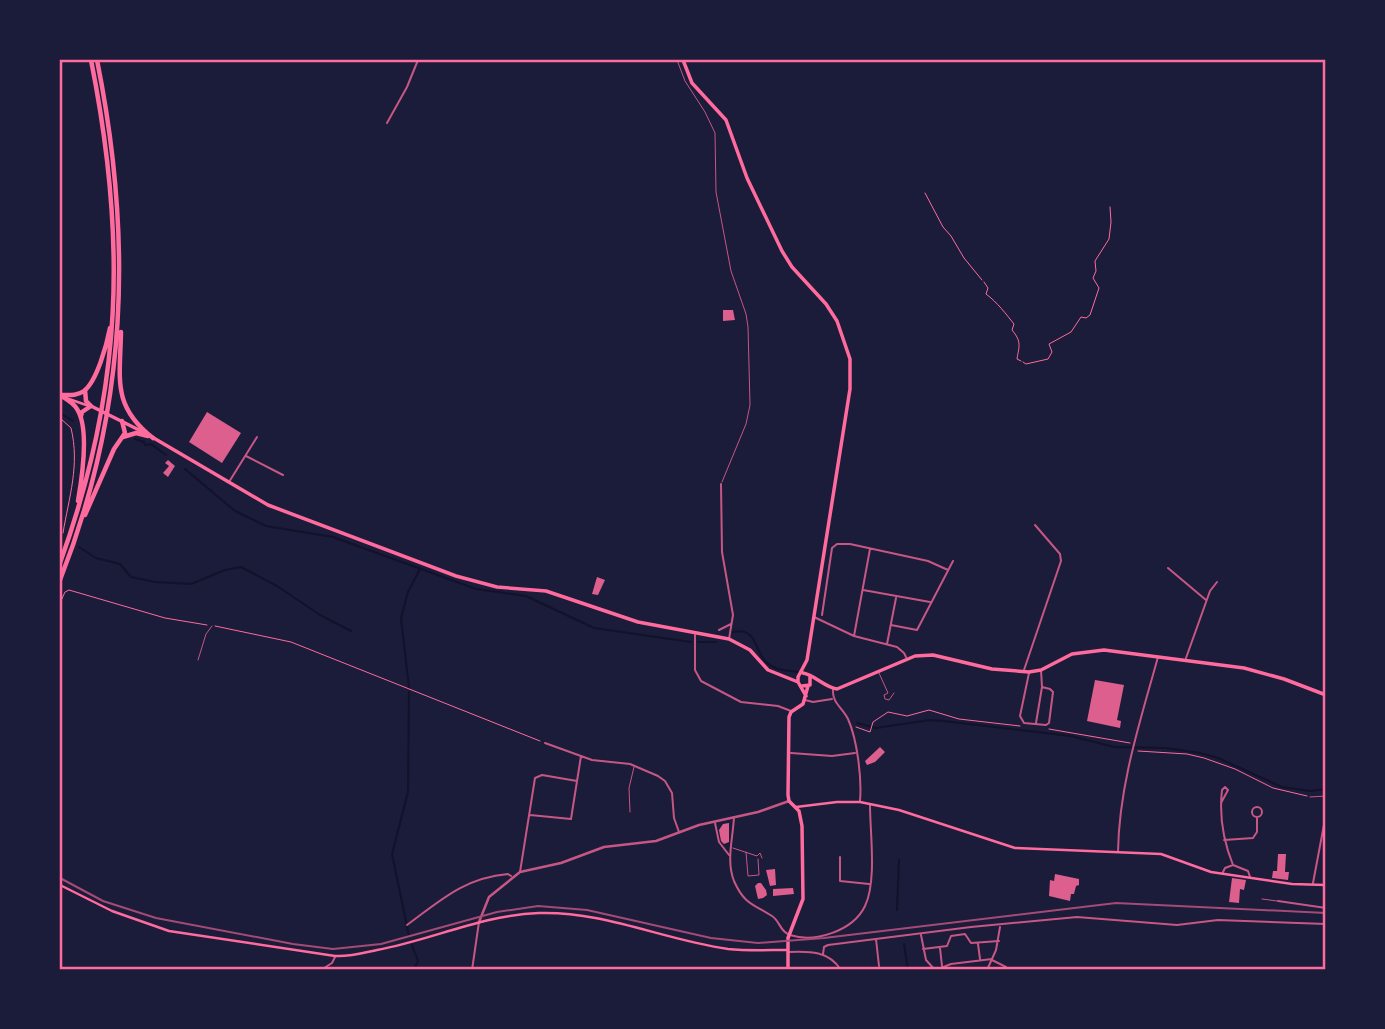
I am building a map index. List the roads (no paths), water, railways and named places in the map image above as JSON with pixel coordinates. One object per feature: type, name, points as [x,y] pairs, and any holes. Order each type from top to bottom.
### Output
[{"type":"highway","points":[[91,60],[111,186],[120,384],[126,411],[135,423],[153,438]]},
{"type":"highway","points":[[77,533],[102,438],[113,376],[120,242],[116,176],[97,60]]},
{"type":"highway","points":[[74,522],[83,460],[81,417],[82,412],[92,407],[86,401],[85,390],[102,358],[117,311]]},
{"type":"highway","points":[[60,563],[88,476],[103,405],[117,311]]},
{"type":"highway","points":[[60,395],[77,394],[85,390]]},
{"type":"highway","points":[[60,395],[72,402],[81,417]]},
{"type":"highway","points":[[60,580],[101,475],[122,438],[125,428],[119,419],[126,411]]},
{"type":"highway","points":[[122,438],[136,433],[153,438]]},
{"type":"main road","points":[[683,60],[692,83],[726,120],[747,178],[782,250],[792,267],[832,313],[847,346],[851,370],[850,389],[807,660],[800,675],[805,698]]},
{"type":"main road","points":[[60,395],[119,419],[268,505],[301,519],[456,576],[492,586],[534,589],[556,594],[638,622],[729,639],[750,650],[768,670],[800,684],[822,682]]},
{"type":"main road","points":[[787,677],[810,675],[834,689],[842,688],[906,658],[933,655],[992,669],[1029,671],[1041,670],[1072,654],[1104,650],[1267,673],[1325,695]]},
{"type":"main road","points":[[788,970],[789,936],[803,899],[800,817],[796,807],[789,801],[788,726],[791,712],[801,706],[805,698],[810,675],[807,660]]},
{"type":"main road","points":[[796,807],[860,802],[899,810],[1015,848],[1160,855],[1204,871],[1292,884],[1325,885]]},
{"type":"main road","points":[[60,885],[145,924],[180,933],[335,956],[395,947],[479,922],[514,915],[562,913],[727,948],[787,949]]},
{"type":"street","points":[[387,123],[418,60]]},
{"type":"street","points":[[229,483],[257,437]]},
{"type":"street","points":[[245,456],[283,475]]},
{"type":"street","points":[[721,484],[721,539],[732,609],[729,639]]},
{"type":"street","points":[[1023,671],[1061,557],[1035,526]]},
{"type":"street","points":[[822,615],[832,548],[837,544],[870,548],[928,561],[948,570]]},
{"type":"street","points":[[854,636],[870,548]]},
{"type":"street","points":[[823,561],[830,562]]},
{"type":"street","points":[[891,625],[917,630],[953,561]]},
{"type":"street","points":[[1167,568],[1206,600]]},
{"type":"street","points":[[1185,660],[1206,600],[1217,582]]},
{"type":"street","points":[[862,590],[931,602]]},
{"type":"street","points":[[887,645],[897,596]]},
{"type":"street","points":[[817,599],[824,601]]},
{"type":"street","points":[[814,617],[854,636],[902,649],[906,658]]},
{"type":"street","points":[[719,630],[731,624]]},
{"type":"street","points":[[695,634],[695,670],[701,681],[741,702],[778,706],[791,712]]},
{"type":"street","points":[[1118,852],[1121,799],[1158,656]]},
{"type":"street","points":[[1036,724],[1042,687],[1041,670]]},
{"type":"street","points":[[1029,671],[1021,720],[1024,723],[1049,723],[1053,692],[1050,688],[1042,687]]},
{"type":"street","points":[[834,689],[834,699],[848,717],[856,753],[860,802]]},
{"type":"street","points":[[805,698],[813,702],[834,699]]},
{"type":"street","points":[[545,743],[598,761],[635,765],[658,776],[670,787],[674,818],[679,832]]},
{"type":"street","points":[[787,753],[832,756],[856,753]]},
{"type":"street","points":[[528,815],[571,819],[581,755]]},
{"type":"street","points":[[520,873],[535,778],[538,776],[577,781]]},
{"type":"street","points":[[472,970],[479,922],[489,897],[512,877],[561,863],[595,849],[656,841],[715,821],[789,801]]},
{"type":"street","points":[[1221,803],[1224,840],[1233,865]]},
{"type":"street","points":[[734,817],[730,856],[733,877],[744,899],[773,917],[789,936],[800,937],[829,934],[852,923],[865,906],[870,884],[870,804]]},
{"type":"street","points":[[1313,884],[1325,814]]},
{"type":"street","points":[[1224,840],[1253,838],[1257,832],[1257,817]]},
{"type":"street","points":[[715,821],[719,842],[730,856]]},
{"type":"street","points":[[840,857],[839,881],[870,884]]},
{"type":"street","points":[[1222,874],[1225,868],[1233,865],[1248,871],[1250,878]]},
{"type":"street","points":[[407,925],[453,891],[473,881],[504,874],[510,874],[512,877]]},
{"type":"street","points":[[1278,901],[1325,908]]},
{"type":"street","points":[[823,954],[824,947],[828,945],[1077,917],[1177,925],[1217,920],[1325,924]]},
{"type":"street","points":[[987,970],[999,941],[1000,925]]},
{"type":"street","points":[[921,934],[926,960],[935,970],[942,966],[980,960],[992,960],[1006,967]]},
{"type":"street","points":[[923,949],[947,946],[951,936],[965,934],[971,943],[999,941]]},
{"type":"street","points":[[876,939],[879,966]]},
{"type":"street","points":[[978,943],[980,960]]},
{"type":"street","points":[[940,947],[942,966]]},
{"type":"street","points":[[787,949],[823,954],[832,959],[841,970]]},
{"type":"street","points":[[321,970],[332,963],[335,956]]},
{"type":"lane","points":[[677,60],[688,86],[715,133],[716,192],[731,271],[748,327],[750,405],[746,424],[721,484]]},
{"type":"lane","points":[[198,660],[205,634],[212,626]]},
{"type":"lane","points":[[878,671],[888,693],[884,696],[887,700],[894,693]]},
{"type":"lane","points":[[630,812],[629,788],[635,765]]},
{"type":"lane","points":[[1310,797],[1325,796]]},
{"type":"lane","points":[[731,848],[757,856],[759,853],[763,855],[762,859],[758,859]]},
{"type":"lane","points":[[746,852],[748,876],[759,875],[757,856]]},
{"type":"lane","points":[[1262,899],[1278,901]]},
{"type":"waterway","points":[[60,413],[73,421]]},
{"type":"waterway","points":[[135,439],[145,445],[151,444],[166,455]]},
{"type":"waterway","points":[[185,469],[235,511],[266,526],[333,537],[476,589],[526,596],[594,628],[691,642]]},
{"type":"waterway","points":[[79,547],[96,558],[120,564],[131,577],[155,582],[191,584],[225,570],[241,567],[351,631]]},
{"type":"waterway","points":[[409,688],[401,618],[408,592],[420,569]]},
{"type":"waterway","points":[[733,632],[741,631],[751,636],[762,657],[773,667],[798,672]]},
{"type":"waterway","points":[[698,642],[716,642]]},
{"type":"waterway","points":[[409,692],[408,792],[392,854],[409,936]]},
{"type":"waterway","points":[[857,723],[876,728],[930,720],[944,721],[1071,736],[1114,747],[1166,748],[1218,758],[1282,787],[1310,791],[1326,789]]},
{"type":"waterway","points":[[897,910],[899,860]]},
{"type":"waterway","points":[[904,944],[908,970]]},
{"type":"waterway","points":[[412,945],[418,961],[414,970]]},
{"type":"railway","points":[[60,878],[103,901],[156,918],[333,949],[381,944],[497,912],[538,906],[587,910],[711,938],[758,943],[824,938],[1116,903],[1326,913]]}]
